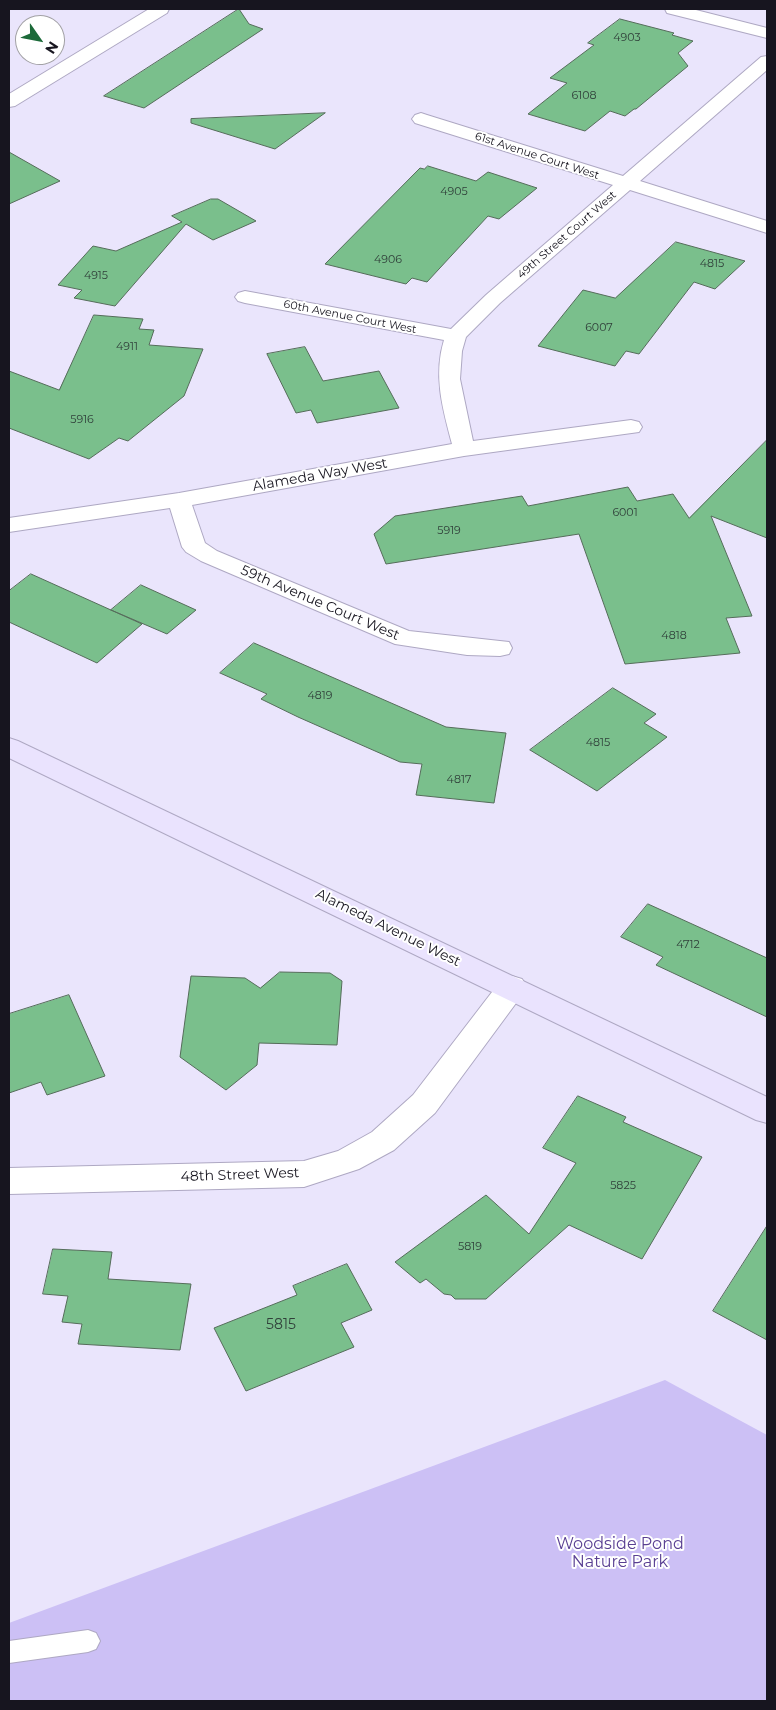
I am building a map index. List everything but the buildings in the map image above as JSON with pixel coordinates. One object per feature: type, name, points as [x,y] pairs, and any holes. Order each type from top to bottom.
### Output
[{"type":"street","points":[[9,102],[161,9]]},
{"type":"street","points":[[673,9],[767,33]]},
{"type":"street","name":"49th Street Court West","points":[[455,336],[493,300],[767,61]]},
{"type":"street","name":"61st Avenue Court West","points":[[421,120],[767,227]]},
{"type":"street","name":"60th Avenue Court West","points":[[245,297],[455,336]]},
{"type":"street","points":[[455,336],[450,378],[452,397],[464,449]]},
{"type":"street","name":"Alameda Way West","points":[[9,526],[178,500],[464,449],[632,427]]},
{"type":"street","name":"59th Avenue Court West","points":[[178,500],[194,547],[209,556],[404,638],[466,647],[500,648]]},
{"type":"street","name":"Alameda Avenue West","points":[[9,746],[767,1111]]},
{"type":"street","name":"48th Street West","points":[[9,1181],[304,1174],[348,1160],[382,1141],[424,1104],[512,988]]},
{"type":"lane","points":[[9,1652],[88,1641]]},
{"type":"green space","name":"Woodside Pond Nature Park","points":[[665,1380],[767,1435],[767,1701],[9,1701],[9,1623]]}]
